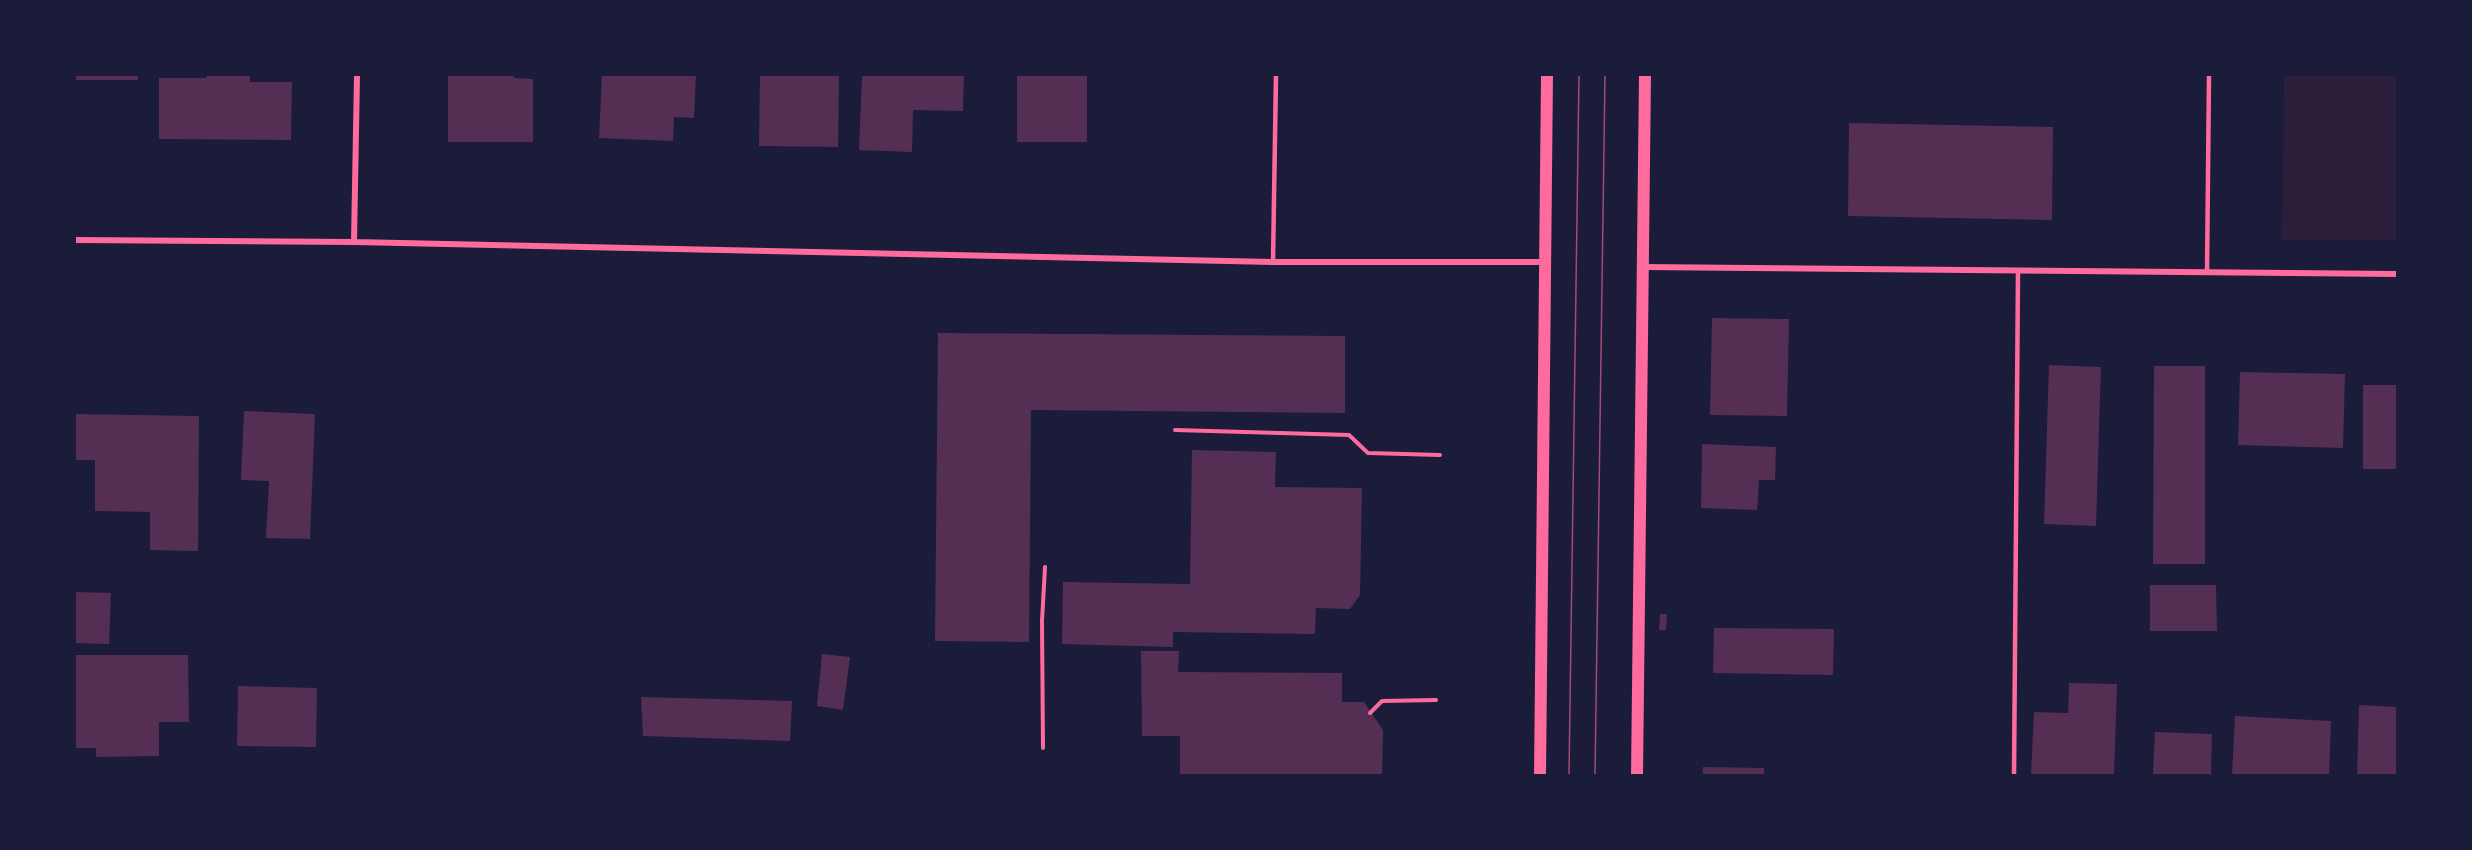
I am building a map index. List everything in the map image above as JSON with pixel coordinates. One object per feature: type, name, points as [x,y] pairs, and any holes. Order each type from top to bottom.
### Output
[{"type":"main road","points":[[1540,775],[1547,75]]},
{"type":"main road","points":[[1637,775],[1645,75]]},
{"type":"street","points":[[354,242],[357,75]]},
{"type":"street","points":[[75,240],[354,242],[1273,262],[1544,262]]},
{"type":"street","points":[[1642,267],[2397,274]]},
{"type":"lane","points":[[1273,262],[1276,75]]},
{"type":"lane","points":[[2207,272],[2209,75]]},
{"type":"lane","points":[[2014,775],[2018,272]]},
{"type":"path","points":[[1175,430],[1349,435],[1368,453],[1440,455]]},
{"type":"path","points":[[1043,748],[1042,621],[1045,567]]},
{"type":"path","points":[[1371,713],[1382,701],[1436,700]]},
{"type":"shaded area","points":[[2284,75],[2397,75],[2397,240],[2282,240]]},
{"type":"building","points":[[75,75],[138,75],[138,80],[75,80]]},
{"type":"building","points":[[207,75],[250,75],[250,82],[292,82],[291,140],[159,139],[159,78],[206,78]]},
{"type":"building","points":[[448,75],[514,75],[514,78],[533,79],[533,142],[448,142]]},
{"type":"building","points":[[602,75],[696,75],[694,118],[674,117],[673,141],[599,138]]},
{"type":"building","points":[[760,75],[839,75],[838,147],[759,146]]},
{"type":"building","points":[[862,75],[964,75],[963,111],[913,110],[912,152],[859,150]]},
{"type":"building","points":[[1017,75],[1087,75],[1087,142],[1017,142]]},
{"type":"building","points":[[1849,123],[2053,127],[2052,220],[1848,216]]},
{"type":"building","points":[[1712,318],[1789,319],[1787,416],[1710,415]]},
{"type":"building","points":[[938,333],[1345,336],[1345,413],[1031,410],[1029,642],[935,641]]},
{"type":"building","points":[[2049,365],[2101,367],[2096,526],[2044,524]]},
{"type":"building","points":[[2154,366],[2205,366],[2205,564],[2153,564]]},
{"type":"building","points":[[2240,372],[2345,374],[2343,448],[2238,445]]},
{"type":"building","points":[[2363,385],[2397,385],[2397,469],[2363,469]]},
{"type":"building","points":[[244,411],[315,414],[310,539],[266,538],[269,481],[241,480]]},
{"type":"building","points":[[75,414],[199,416],[198,551],[150,550],[150,512],[95,511],[95,460],[75,460]]},
{"type":"building","points":[[1702,444],[1776,447],[1775,480],[1759,480],[1757,510],[1701,508]]},
{"type":"building","points":[[1192,450],[1276,452],[1275,487],[1362,488],[1360,595],[1350,609],[1316,608],[1315,634],[1173,632],[1173,647],[1062,644],[1063,582],[1190,584]]},
{"type":"building","points":[[2150,585],[2216,585],[2217,631],[2150,631]]},
{"type":"building","points":[[75,592],[111,593],[109,644],[75,643]]},
{"type":"building","points":[[1660,614],[1667,614],[1666,630],[1659,630]]},
{"type":"building","points":[[1714,628],[1834,629],[1833,675],[1713,673]]},
{"type":"building","points":[[1141,651],[1179,651],[1178,672],[1342,673],[1342,702],[1364,702],[1383,730],[1382,775],[1180,775],[1180,736],[1142,736]]},
{"type":"building","points":[[822,654],[850,657],[843,710],[817,706]]},
{"type":"building","points":[[75,655],[188,655],[189,722],[159,722],[159,756],[96,757],[96,748],[75,748]]},
{"type":"building","points":[[2069,683],[2117,684],[2114,775],[2031,775],[2034,712],[2068,713]]},
{"type":"building","points":[[238,686],[317,688],[316,747],[237,746]]},
{"type":"building","points":[[641,697],[792,701],[790,741],[643,736]]},
{"type":"building","points":[[2359,705],[2397,707],[2397,775],[2357,775]]},
{"type":"building","points":[[2235,716],[2331,721],[2329,775],[2232,775]]},
{"type":"building","points":[[2155,732],[2212,734],[2211,775],[2153,775]]},
{"type":"building","points":[[1703,767],[1764,768],[1764,775],[1703,775]]},
{"type":"tram line","points":[[1569,775],[1579,75]]},
{"type":"tram line","points":[[1595,775],[1605,75]]}]
